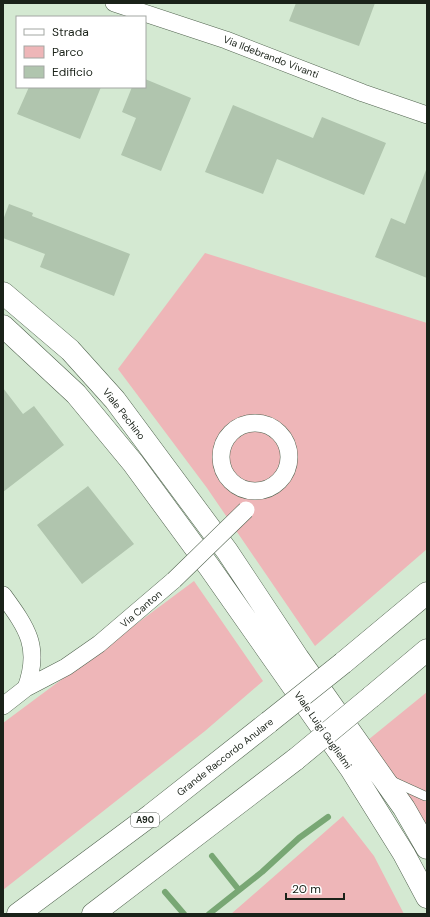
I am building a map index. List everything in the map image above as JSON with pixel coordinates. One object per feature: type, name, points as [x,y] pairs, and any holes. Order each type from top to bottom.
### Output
[{"type":"main road","name":"Viale Pechino","points":[[3,293],[70,350],[102,385],[227,551],[298,658],[383,778]]},
{"type":"main road","name":"Viale Luigi Guglielmi","points":[[3,326],[53,371],[95,414],[210,568],[375,807],[404,854],[427,897]]},
{"type":"main road","name":"Grande Raccordo Anulare","points":[[18,914],[152,815],[344,663],[427,593]]},
{"type":"main road","points":[[93,914],[296,759],[427,650]]},
{"type":"main road","points":[[383,778],[404,808],[427,848]]},
{"type":"street","name":"Via Ildebrando Vivanti","points":[[114,3],[226,40],[363,93],[427,115]]},
{"type":"street","name":"Via Canton","points":[[3,706],[26,688],[66,667],[99,644],[174,580],[246,510],[260,490]]},
{"type":"street","points":[[3,595],[24,627],[32,646],[33,667],[26,688]]},
{"type":"lane","points":[[383,778],[425,796]]},
{"type":"green space","points":[[205,253],[427,323],[427,549],[315,646],[207,488],[118,369]]},
{"type":"green space","points":[[194,581],[263,681],[205,731],[3,890],[3,723]]},
{"type":"green space","points":[[427,692],[427,834],[368,740]]},
{"type":"green space","points":[[343,816],[374,856],[404,914],[231,914]]},
{"type":"building","points":[[296,3],[375,3],[359,46],[289,21]]},
{"type":"building","points":[[146,79],[191,98],[161,171],[121,155],[136,118],[122,112],[132,88],[146,88]]},
{"type":"building","points":[[29,88],[101,88],[80,139],[17,114]]},
{"type":"building","points":[[233,105],[313,138],[322,117],[386,143],[364,195],[277,159],[263,194],[205,172]]},
{"type":"building","points":[[426,170],[427,278],[375,257],[391,218],[405,224]]},
{"type":"building","points":[[9,204],[33,213],[32,216],[130,254],[114,296],[40,267],[45,254],[3,238],[3,220]]},
{"type":"building","points":[[3,388],[23,414],[34,406],[64,445],[3,492]]},
{"type":"building","points":[[88,486],[134,544],[82,584],[37,525]]},
{"type":"waterway","points":[[209,914],[262,872],[299,838],[328,817]]},
{"type":"waterway","points":[[212,856],[239,890]]},
{"type":"waterway","points":[[165,892],[184,914]]}]
